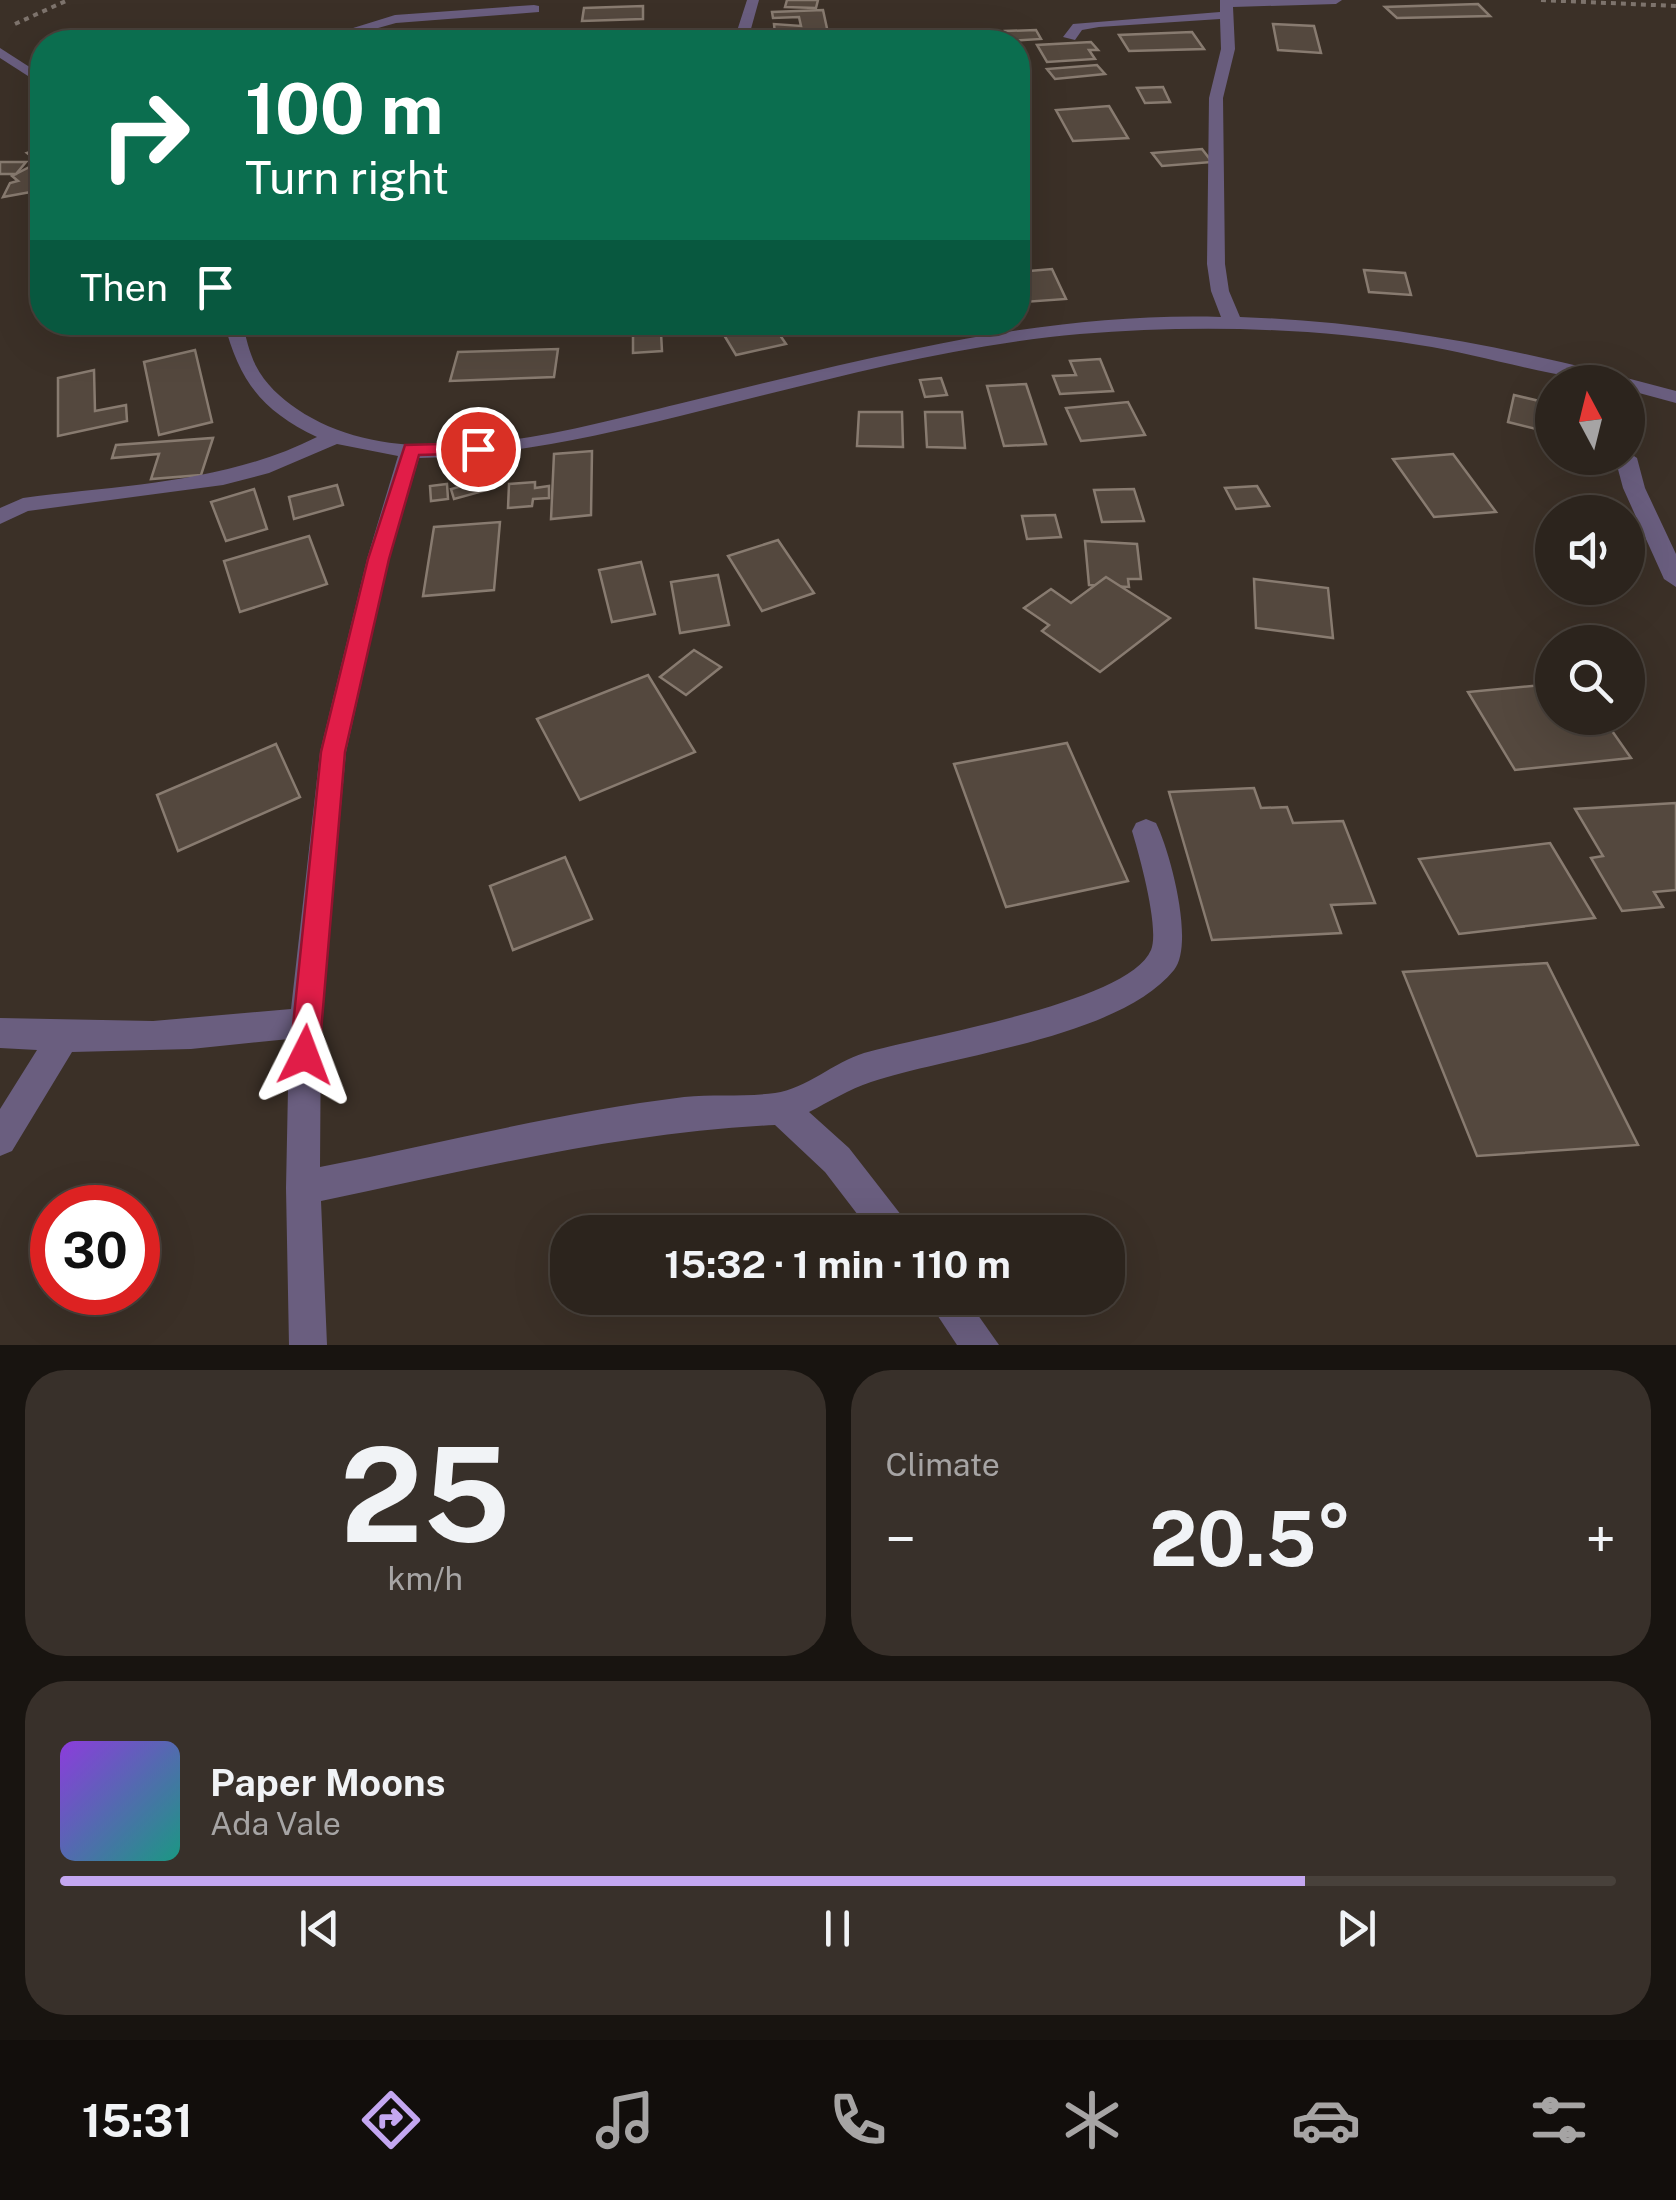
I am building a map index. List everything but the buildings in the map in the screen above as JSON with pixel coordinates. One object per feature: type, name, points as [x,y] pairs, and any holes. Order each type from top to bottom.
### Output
[{"type":"street","points":[[744,30],[753,0]]},
{"type":"street","points":[[1070,36],[1078,28],[1227,6],[1336,0]]},
{"type":"street","points":[[1227,6],[1228,49],[1216,98],[1216,264],[1220,292],[1234,322]]},
{"type":"street","points":[[357,30],[395,19],[534,9]]},
{"type":"street","points":[[0,52],[30,73]]},
{"type":"street","points":[[236,335],[246,367],[287,413],[334,437],[381,448],[412,450],[478,449],[565,437],[894,358],[1077,329],[1234,322],[1330,325],[1424,338],[1541,365]]},
{"type":"street","points":[[971,335],[972,344]]},
{"type":"street","points":[[1645,390],[1676,397]]},
{"type":"street","points":[[0,516],[23,505],[262,469],[303,456],[334,437]]},
{"type":"street","points":[[308,1345],[303,1188],[305,1022],[333,752],[378,559],[412,450]]},
{"type":"street","points":[[1631,475],[1676,579]]},
{"type":"street","points":[[303,1188],[603,1126],[687,1113],[781,1110],[862,1069],[1066,1016],[1119,997],[1164,960],[1168,940],[1158,869],[1146,831]]},
{"type":"street","points":[[0,1033],[62,1039],[224,1033],[305,1022]]},
{"type":"street","points":[[0,1140],[62,1039]]},
{"type":"street","points":[[781,1110],[837,1160],[880,1215]]},
{"type":"street","points":[[957,1315],[980,1345]]},
{"type":"path","points":[[0,30],[68,0]]},
{"type":"path","points":[[1541,0],[1676,6]]},
{"type":"route","points":[[305,1055],[305,1022],[333,752],[378,559],[412,450],[478,449]]}]
